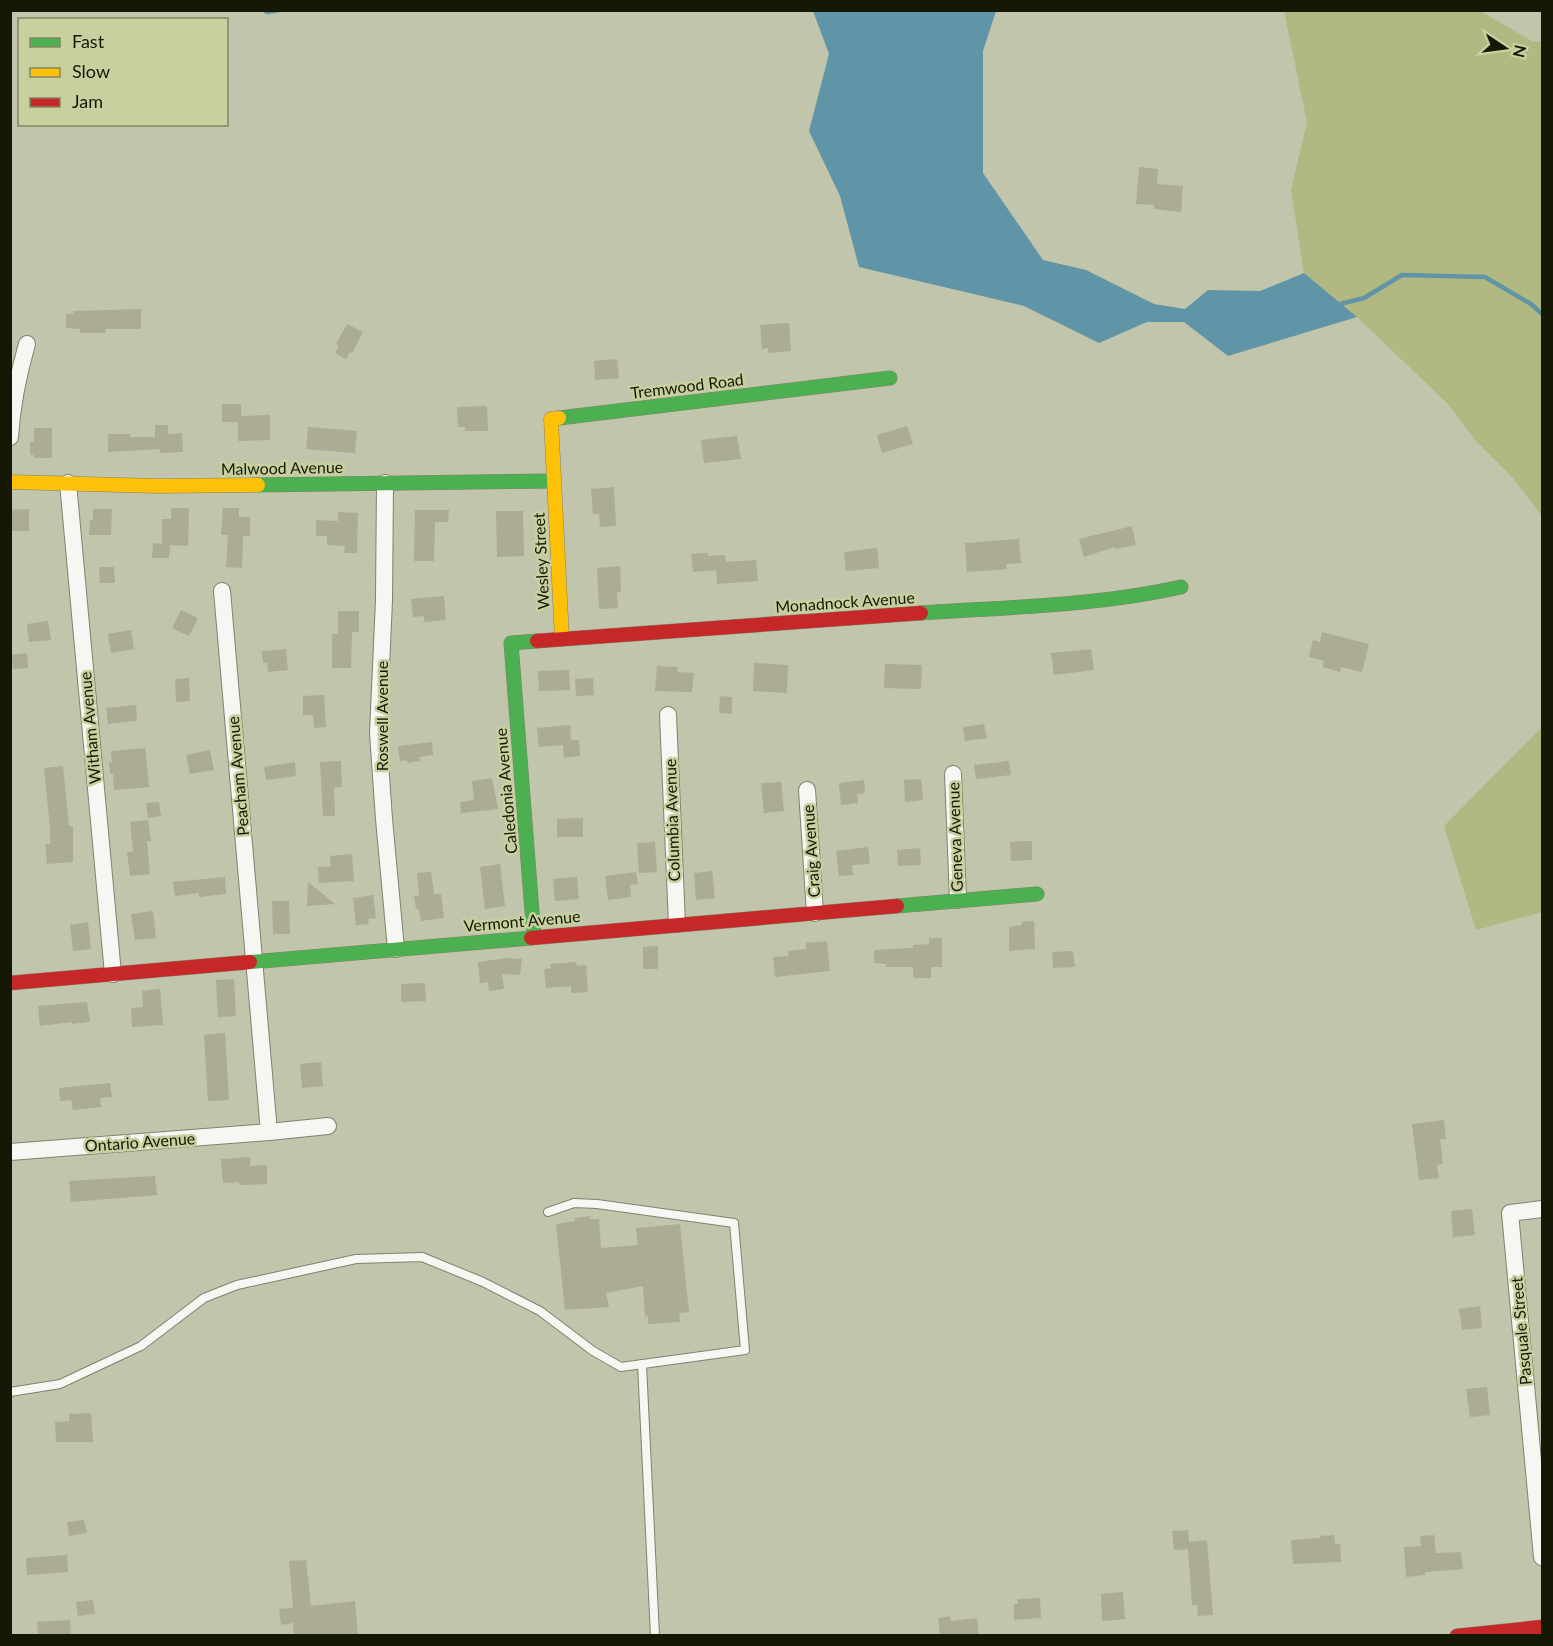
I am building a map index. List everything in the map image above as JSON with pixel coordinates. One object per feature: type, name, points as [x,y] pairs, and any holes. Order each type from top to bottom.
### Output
[{"type":"street","points":[[10,437],[18,374],[27,344]]},
{"type":"street","name":"Tremwood Road","points":[[553,481],[551,419],[890,378]]},
{"type":"street","name":"Malwood Avenue","points":[[10,482],[158,486],[553,481]]},
{"type":"street","name":"Wesley Street","points":[[553,481],[562,639]]},
{"type":"street","name":"Witham Avenue","points":[[68,483],[112,974]]},
{"type":"street","name":"Roswell Avenue","points":[[385,483],[384,600],[378,733],[396,949]]},
{"type":"street","name":"Monadnock Avenue","points":[[511,643],[1103,600],[1142,596],[1181,587]]},
{"type":"street","name":"Peacham Avenue","points":[[222,591],[255,961]]},
{"type":"street","name":"Caledonia Avenue","points":[[511,643],[534,937]]},
{"type":"street","name":"Columbia Avenue","points":[[668,715],[677,924]]},
{"type":"street","name":"Geneva Avenue","points":[[953,774],[958,900]]},
{"type":"street","name":"Craig Avenue","points":[[807,790],[815,913]]},
{"type":"street","name":"Vermont Avenue","points":[[10,983],[1037,894]]},
{"type":"street","points":[[255,961],[269,1132]]},
{"type":"street","name":"Ontario Avenue","points":[[10,1152],[328,1126]]},
{"type":"street","name":"Pasquale Street","points":[[1542,1209],[1510,1213],[1542,1557]]},
{"type":"street","points":[[1457,1635],[1542,1627]]},
{"type":"lane","points":[[10,1392],[60,1384],[141,1346],[204,1298],[237,1285],[356,1259],[422,1257],[483,1282],[540,1311],[593,1351],[621,1367],[745,1350],[734,1223],[597,1204],[574,1203],[549,1212]]},
{"type":"lane","points":[[642,1364],[655,1635]]},
{"type":"green space","points":[[1284,11],[1480,11],[1532,41],[1542,42],[1542,516],[1511,476],[1476,441],[1449,405],[1357,317],[1304,273],[1291,190],[1307,122]]},
{"type":"green space","points":[[1542,727],[1542,912],[1476,930],[1444,826]]},
{"type":"water","points":[[813,11],[996,11],[983,51],[983,173],[1043,260],[1086,270],[1154,304],[1185,309],[1208,290],[1260,291],[1304,273],[1357,317],[1228,356],[1184,322],[1147,322],[1099,343],[1024,306],[859,267],[840,196],[809,131],[829,54]]},
{"type":"building","points":[[1139,167],[1158,169],[1157,184],[1183,186],[1181,212],[1154,209],[1154,205],[1136,204]]},
{"type":"building","points":[[141,309],[141,329],[105,329],[106,333],[80,333],[80,329],[66,328],[66,314],[73,314],[73,311]]},
{"type":"building","points":[[789,323],[791,351],[768,353],[768,348],[762,349],[760,325]]},
{"type":"building","points":[[347,324],[363,332],[352,353],[350,352],[346,359],[335,353],[339,346],[336,344]]},
{"type":"building","points":[[617,359],[619,378],[595,380],[594,361]]},
{"type":"building","points":[[222,404],[241,404],[241,416],[270,415],[270,440],[238,441],[238,422],[222,422]]},
{"type":"building","points":[[487,406],[488,431],[465,431],[465,427],[458,427],[457,407]]},
{"type":"building","points":[[155,425],[168,425],[168,434],[182,433],[183,452],[160,453],[160,449],[108,452],[108,434],[155,437]]},
{"type":"building","points":[[907,426],[913,444],[882,453],[877,435]]},
{"type":"building","points":[[308,427],[357,431],[355,453],[306,449]]},
{"type":"building","points":[[34,428],[52,428],[52,458],[34,458],[34,455],[30,455],[30,442],[34,442]]},
{"type":"building","points":[[737,436],[741,459],[704,463],[701,440]]},
{"type":"building","points":[[614,487],[616,526],[600,527],[599,514],[593,514],[591,489]]},
{"type":"building","points":[[171,508],[189,508],[188,546],[170,545],[169,558],[152,558],[153,543],[162,544],[162,519],[171,519]]},
{"type":"building","points":[[223,508],[239,508],[239,517],[250,517],[250,536],[243,536],[242,568],[226,567],[228,535],[221,535]]},
{"type":"building","points":[[29,509],[29,531],[10,531],[10,510]]},
{"type":"building","points":[[93,509],[112,509],[111,535],[89,535]]},
{"type":"building","points":[[415,510],[449,510],[448,522],[435,522],[434,561],[414,561]]},
{"type":"building","points":[[496,511],[523,511],[524,556],[497,557]]},
{"type":"building","points":[[338,512],[358,513],[357,553],[344,553],[345,546],[327,545],[327,536],[316,536],[316,520],[338,521]]},
{"type":"building","points":[[1132,526],[1136,545],[1115,549],[1115,547],[1084,557],[1079,539]]},
{"type":"building","points":[[1019,539],[1021,563],[1006,564],[1007,569],[967,572],[965,543]]},
{"type":"building","points":[[877,548],[879,568],[846,571],[844,552]]},
{"type":"building","points":[[708,553],[708,556],[725,555],[726,562],[756,560],[758,581],[717,584],[716,570],[693,572],[691,554]]},
{"type":"building","points":[[620,566],[621,592],[617,592],[618,608],[599,609],[597,568]]},
{"type":"building","points":[[99,567],[114,567],[115,583],[100,583]]},
{"type":"building","points":[[444,596],[446,620],[424,622],[424,616],[413,617],[411,599]]},
{"type":"building","points":[[181,610],[198,618],[189,636],[172,628]]},
{"type":"building","points":[[338,611],[359,611],[359,632],[352,632],[351,668],[332,668],[332,634],[338,634]]},
{"type":"building","points":[[48,621],[51,640],[29,642],[27,624]]},
{"type":"building","points":[[131,630],[134,649],[111,653],[108,634]]},
{"type":"building","points":[[1322,632],[1369,644],[1362,672],[1341,667],[1340,672],[1323,667],[1324,661],[1309,657],[1313,640],[1320,642]]},
{"type":"building","points":[[286,649],[288,670],[268,672],[267,662],[263,663],[262,651]]},
{"type":"building","points":[[1091,649],[1094,670],[1054,675],[1051,653]]},
{"type":"building","points":[[27,653],[28,668],[13,669],[11,655]]},
{"type":"building","points":[[754,663],[788,665],[787,693],[753,691]]},
{"type":"building","points":[[885,664],[922,665],[921,689],[884,688]]},
{"type":"building","points":[[657,666],[678,667],[677,672],[694,673],[692,692],[655,691]]},
{"type":"building","points":[[569,670],[570,690],[539,691],[538,671]]},
{"type":"building","points":[[189,678],[190,701],[176,702],[175,679]]},
{"type":"building","points":[[593,678],[594,695],[576,696],[575,679]]},
{"type":"building","points":[[324,695],[326,727],[314,728],[313,715],[303,715],[303,696]]},
{"type":"building","points":[[720,696],[732,697],[732,714],[719,713]]},
{"type":"building","points":[[136,705],[137,721],[108,724],[106,708]]},
{"type":"building","points":[[984,724],[987,738],[965,741],[963,727]]},
{"type":"building","points":[[570,725],[571,740],[579,740],[580,756],[564,758],[563,745],[539,747],[537,728]]},
{"type":"building","points":[[432,742],[433,755],[419,757],[420,761],[408,763],[407,760],[400,761],[398,746]]},
{"type":"building","points":[[145,748],[149,787],[114,790],[113,774],[110,774],[109,762],[112,762],[111,751]]},
{"type":"building","points":[[210,750],[214,770],[190,774],[186,755]]},
{"type":"building","points":[[341,761],[342,787],[334,788],[335,816],[323,816],[320,762]]},
{"type":"building","points":[[1009,761],[1011,775],[976,779],[974,765]]},
{"type":"building","points":[[295,762],[296,776],[266,780],[264,767]]},
{"type":"building","points":[[63,766],[69,826],[73,826],[73,862],[47,864],[45,844],[50,844],[50,828],[44,768]]},
{"type":"building","points":[[492,778],[498,809],[461,813],[460,802],[474,800],[472,781]]},
{"type":"building","points":[[921,779],[923,800],[905,802],[904,780]]},
{"type":"building","points":[[864,780],[865,793],[857,794],[858,803],[841,805],[839,783]]},
{"type":"building","points":[[781,782],[784,811],[764,813],[761,783]]},
{"type":"building","points":[[159,802],[161,816],[148,818],[146,803]]},
{"type":"building","points":[[583,818],[583,837],[557,837],[557,819]]},
{"type":"building","points":[[148,820],[151,841],[147,841],[150,874],[130,876],[127,852],[133,852],[130,822]]},
{"type":"building","points":[[1032,841],[1032,860],[1011,861],[1010,842]]},
{"type":"building","points":[[655,842],[657,872],[639,873],[637,843]]},
{"type":"building","points":[[868,847],[870,864],[852,865],[853,875],[839,876],[836,851]]},
{"type":"building","points":[[920,848],[921,865],[898,866],[897,850]]},
{"type":"building","points":[[352,854],[354,881],[319,883],[318,867],[331,866],[330,856]]},
{"type":"building","points":[[500,864],[505,906],[485,909],[480,867]]},
{"type":"building","points":[[712,871],[715,898],[696,900],[694,873]]},
{"type":"building","points":[[431,872],[434,894],[441,894],[444,918],[421,921],[414,896],[419,896],[417,873]]},
{"type":"building","points":[[636,872],[638,884],[630,885],[631,897],[608,900],[605,876]]},
{"type":"building","points":[[225,877],[226,894],[199,897],[199,893],[175,896],[173,882]]},
{"type":"building","points":[[577,877],[579,899],[555,901],[553,879]]},
{"type":"building","points":[[308,882],[335,904],[307,906]]},
{"type":"building","points":[[373,895],[376,918],[368,919],[369,924],[356,925],[353,898]]},
{"type":"building","points":[[272,901],[289,901],[290,934],[273,934]]},
{"type":"building","points":[[153,911],[156,938],[135,940],[131,914]]},
{"type":"building","points":[[1034,921],[1035,949],[1009,951],[1009,927],[1022,925],[1022,922]]},
{"type":"building","points":[[88,922],[91,949],[73,951],[70,925]]},
{"type":"building","points":[[929,938],[942,938],[942,967],[931,967],[931,978],[913,978],[913,967],[886,967],[886,964],[874,963],[874,950],[913,948],[913,945],[929,944]]},
{"type":"building","points":[[827,941],[830,971],[775,977],[773,957],[789,956],[788,951],[806,949],[806,943]]},
{"type":"building","points":[[658,946],[658,969],[643,969],[643,947]]},
{"type":"building","points":[[1073,951],[1075,967],[1053,968],[1052,952]]},
{"type":"building","points":[[507,958],[522,959],[520,975],[502,974],[504,989],[489,991],[488,982],[480,983],[478,962]]},
{"type":"building","points":[[576,962],[577,966],[586,965],[588,992],[571,993],[571,986],[546,988],[544,969],[551,968],[550,964]]},
{"type":"building","points":[[234,979],[236,1016],[218,1017],[216,980]]},
{"type":"building","points":[[425,983],[426,1001],[401,1002],[401,984]]},
{"type":"building","points":[[160,989],[163,1025],[132,1027],[131,1008],[143,1007],[142,991]]},
{"type":"building","points":[[87,1002],[90,1022],[40,1026],[38,1006]]},
{"type":"building","points":[[225,1033],[229,1100],[208,1101],[204,1035]]},
{"type":"building","points":[[321,1062],[323,1086],[302,1088],[300,1064]]},
{"type":"building","points":[[110,1083],[112,1097],[100,1098],[101,1107],[73,1110],[71,1100],[60,1101],[59,1088]]},
{"type":"building","points":[[1444,1120],[1446,1139],[1440,1139],[1443,1164],[1437,1165],[1439,1178],[1419,1180],[1412,1124]]},
{"type":"building","points":[[250,1157],[250,1166],[267,1165],[267,1184],[223,1183],[221,1159]]},
{"type":"building","points":[[155,1176],[157,1195],[71,1202],[69,1181]]},
{"type":"building","points":[[1472,1209],[1475,1235],[1453,1237],[1451,1211]]},
{"type":"building","points":[[590,1216],[590,1219],[599,1219],[601,1248],[638,1245],[636,1228],[680,1224],[689,1312],[679,1313],[680,1322],[648,1324],[648,1316],[645,1317],[643,1286],[606,1293],[609,1307],[565,1310],[556,1224]]},
{"type":"building","points":[[1480,1306],[1482,1328],[1462,1330],[1459,1309]]},
{"type":"building","points":[[1487,1387],[1490,1415],[1470,1417],[1466,1389]]},
{"type":"building","points":[[91,1413],[93,1442],[56,1442],[55,1422],[69,1421],[69,1414]]},
{"type":"building","points":[[84,1520],[87,1533],[69,1536],[67,1522]]},
{"type":"building","points":[[1188,1530],[1189,1542],[1207,1540],[1213,1615],[1198,1616],[1197,1605],[1192,1605],[1188,1549],[1174,1550],[1172,1531]]},
{"type":"building","points":[[1334,1535],[1335,1544],[1340,1544],[1341,1562],[1293,1564],[1291,1540]]},
{"type":"building","points":[[1434,1535],[1436,1553],[1461,1552],[1463,1569],[1425,1572],[1425,1575],[1406,1577],[1404,1547],[1421,1546],[1420,1536]]},
{"type":"building","points":[[67,1555],[68,1572],[27,1575],[26,1558]]},
{"type":"building","points":[[306,1560],[311,1606],[355,1601],[358,1635],[294,1635],[293,1623],[281,1625],[279,1609],[293,1608],[289,1561]]},
{"type":"building","points":[[1123,1592],[1125,1619],[1102,1621],[1101,1594]]},
{"type":"building","points":[[1040,1598],[1041,1618],[1014,1620],[1014,1604],[1018,1604],[1017,1599]]},
{"type":"building","points":[[93,1600],[95,1614],[78,1616],[76,1602]]},
{"type":"building","points":[[950,1616],[951,1621],[977,1618],[979,1635],[940,1635],[938,1618]]},
{"type":"building","points":[[70,1620],[71,1635],[38,1635],[37,1622]]},
{"type":"waterway","points":[[264,10],[267,12],[279,10]]},
{"type":"waterway","points":[[1336,305],[1364,298],[1402,275],[1485,277],[1531,304],[1542,314]]},
{"type":"traffic: fast","points":[[559,418],[890,378]]},
{"type":"traffic: fast","points":[[258,485],[553,481]]},
{"type":"traffic: fast","points":[[921,613],[1085,602],[1181,587]]},
{"type":"traffic: fast","points":[[534,937],[511,643],[537,641]]},
{"type":"traffic: fast","points":[[897,906],[1037,894]]},
{"type":"traffic: fast","points":[[250,962],[531,938]]},
{"type":"traffic: slow","points":[[559,418],[551,419],[562,639]]},
{"type":"traffic: slow","points":[[10,482],[158,486],[258,485]]},
{"type":"traffic: jam","points":[[537,641],[921,613]]},
{"type":"traffic: jam","points":[[531,938],[897,906]]},
{"type":"traffic: jam","points":[[10,983],[250,962]]},
{"type":"traffic: jam","points":[[1457,1636],[1542,1627]]}]
